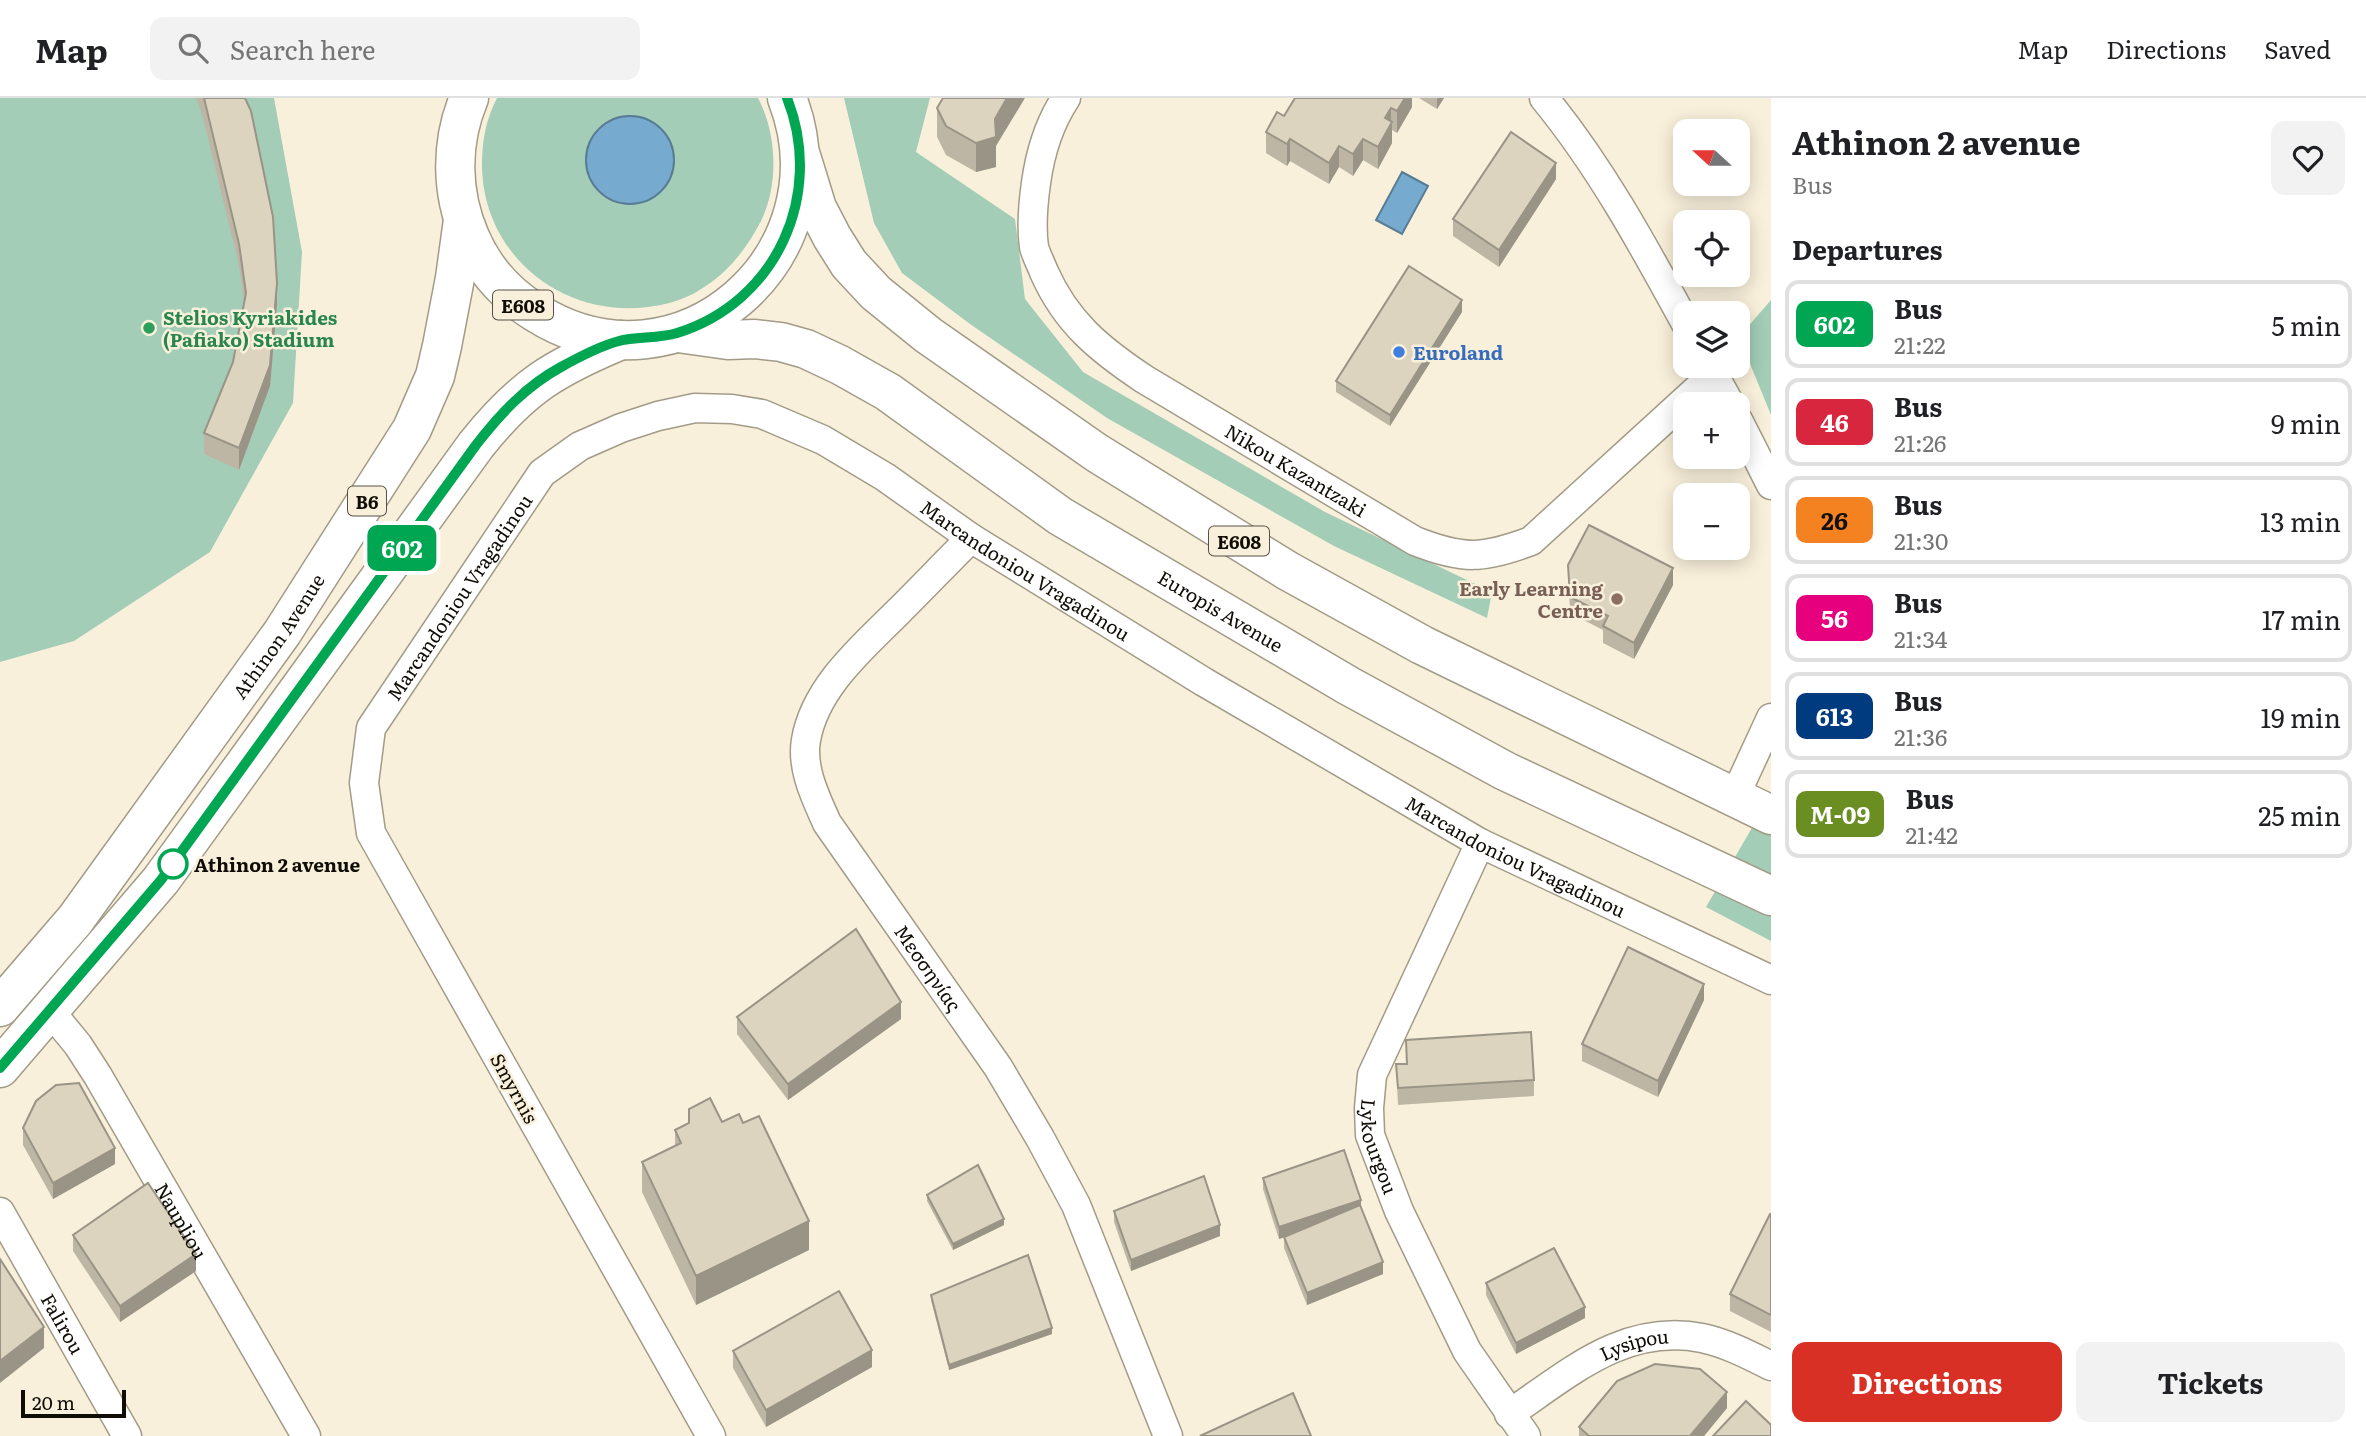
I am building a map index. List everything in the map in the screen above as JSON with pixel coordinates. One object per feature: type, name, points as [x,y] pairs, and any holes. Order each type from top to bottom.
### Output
[{"type":"main road","name":"E608","points":[[787,98],[817,208],[832,237],[849,264],[876,293],[928,335],[1097,453],[1288,571],[1422,645],[1771,815]]},
{"type":"main road","name":"E608","points":[[462,105],[455,169],[463,220],[486,268],[523,305],[570,330],[595,337],[621,340],[678,333],[716,316],[733,304],[763,274],[775,257],[798,198],[801,156]]},
{"type":"main road","name":"Athinon Avenue","points":[[0,1007],[75,920],[282,634],[412,429],[435,376],[456,278],[463,220]]},
{"type":"main road","name":"Europis Avenue","points":[[678,333],[728,340],[781,342],[806,349],[840,365],[888,392],[1060,516],[1349,686],[1505,771],[1771,896]]},
{"type":"main road","points":[[0,1068],[161,880],[501,414],[529,388],[561,367],[621,340]]},
{"type":"street","name":"Nikou Kazantzaki","points":[[1066,98],[1047,137],[1038,165],[1033,204],[1034,249],[1053,292],[1076,326],[1108,355],[1144,379],[1415,541],[1445,553],[1472,556],[1498,554],[1531,541],[1704,378]]},
{"type":"street","points":[[1545,98],[1575,136],[1674,301]]},
{"type":"street","name":"Marcandoniou Vragadinou","points":[[371,727],[542,473],[580,446],[658,416],[695,408],[732,409],[762,414],[834,446],[885,477],[971,538],[1204,682],[1480,843],[1771,980]]},
{"type":"street","points":[[1750,444],[1771,485]]},
{"type":"street","name":"Μεσσηνίας","points":[[971,538],[846,664],[813,716],[805,742],[806,768],[827,823],[998,1067],[1052,1160],[1076,1205],[1168,1436]]},
{"type":"street","points":[[1734,797],[1771,718]]},
{"type":"street","name":"Smyrnis","points":[[371,727],[364,783],[371,833],[711,1436]]},
{"type":"street","name":"Lykourgou","points":[[1480,843],[1372,1075],[1370,1135],[1399,1211],[1467,1351],[1518,1425]]},
{"type":"street","name":"Naupliou","points":[[50,1012],[78,1045],[98,1076],[306,1436]]},
{"type":"street","name":"Falirou","points":[[0,1212],[127,1436]]},
{"type":"street","name":"Lysipou","points":[[1518,1425],[1589,1360],[1624,1342],[1650,1336],[1704,1338],[1739,1350],[1771,1366]]},
{"type":"green space","name":"Stelios Kyriakides (Pafiako) Stadium","points":[[0,98],[274,98],[302,252],[293,403],[210,552],[74,641],[0,662]]},
{"type":"green space","points":[[497,98],[758,98],[769,127],[773,159],[771,191],[761,221],[749,242],[727,269],[708,284],[680,299],[648,307],[616,308],[585,302],[557,290],[532,273],[512,252],[496,226],[486,196],[483,147],[487,122]]},
{"type":"green space","points":[[844,98],[930,98],[916,152],[1015,219],[1025,299],[1083,372],[1325,512],[1492,592],[1487,618],[1334,546],[1107,418],[970,324],[902,273],[874,223]]},
{"type":"green space","points":[[1771,300],[1771,415],[1750,364],[1750,324]]},
{"type":"green space","points":[[1771,795],[1771,941],[1706,907]]},
{"type":"water","points":[[630,116],[655,123],[667,135],[674,160],[667,185],[655,197],[630,204],[605,197],[593,185],[586,160],[593,135],[605,123]]},
{"type":"water","points":[[1402,172],[1428,186],[1402,234],[1376,220]]},
{"type":"building","points":[[204,98],[245,98],[251,111],[273,217],[277,283],[270,365],[239,448],[204,433],[233,362],[246,293],[239,244]]},
{"type":"building","points":[[943,98],[1007,98],[995,119],[996,137],[976,143],[946,126],[937,108]]},
{"type":"building","points":[[1295,98],[1405,98],[1397,111],[1391,108],[1385,118],[1392,122],[1378,147],[1363,139],[1353,154],[1339,146],[1329,163],[1290,139],[1287,144],[1266,132],[1277,112],[1284,116]]},
{"type":"building","points":[[1511,132],[1556,163],[1499,250],[1453,219]]},
{"type":"building","name":"Euroland","points":[[1409,266],[1462,300],[1390,415],[1336,381]]},
{"type":"building","name":"Early Learning Centre","points":[[1589,525],[1673,568],[1634,643],[1603,626],[1608,616],[1570,597],[1568,565]]},
{"type":"building","points":[[856,929],[901,1002],[788,1084],[737,1017]]},
{"type":"building","points":[[1628,947],[1704,984],[1658,1081],[1582,1044]]},
{"type":"building","points":[[1531,1032],[1534,1080],[1398,1088],[1396,1064],[1407,1064],[1406,1040]]},
{"type":"building","points":[[79,1083],[115,1148],[53,1183],[23,1128],[36,1101],[56,1085]]},
{"type":"building","points":[[710,1098],[722,1122],[739,1114],[743,1123],[759,1116],[809,1221],[696,1276],[642,1162],[681,1143],[675,1130],[689,1123],[689,1109]]},
{"type":"building","points":[[1344,1150],[1361,1200],[1279,1227],[1263,1178]]},
{"type":"building","points":[[978,1165],[1004,1219],[953,1244],[927,1195]]},
{"type":"building","points":[[1204,1176],[1220,1225],[1131,1260],[1114,1211]]},
{"type":"building","points":[[148,1183],[196,1254],[120,1306],[73,1235]]},
{"type":"building","points":[[1360,1205],[1383,1262],[1307,1293],[1284,1237]]},
{"type":"building","points":[[1771,1214],[1771,1315],[1730,1294]]},
{"type":"building","points":[[1554,1248],[1585,1307],[1516,1343],[1486,1283]]},
{"type":"building","points":[[1028,1255],[1052,1328],[949,1365],[931,1295]]},
{"type":"building","points":[[0,1259],[44,1327],[0,1361]]},
{"type":"building","points":[[839,1291],[872,1350],[766,1410],[733,1351]]},
{"type":"building","points":[[1655,1364],[1700,1369],[1727,1392],[1690,1436],[1589,1436],[1579,1427],[1617,1381]]},
{"type":"building","points":[[1293,1393],[1311,1436],[1200,1436]]},
{"type":"building","points":[[1746,1401],[1771,1425],[1771,1436],[1713,1436]]},
{"type":"bus line","name":"602","points":[[0,1068],[161,880],[501,414],[529,388],[561,367],[586,355],[621,340],[678,333],[716,316],[749,290],[763,274],[785,238],[798,198],[801,177],[800,142],[787,98]]},
{"type":"place","name":"Stelios Kyriakides (Pafiako) Stadium","points":[[149,328]]},
{"type":"place","name":"Euroland","points":[[1399,352]]},
{"type":"place","name":"Early Learning Centre","points":[[1617,599]]},
{"type":"place","name":"Athinon 2 avenue","points":[[173,864]]}]
